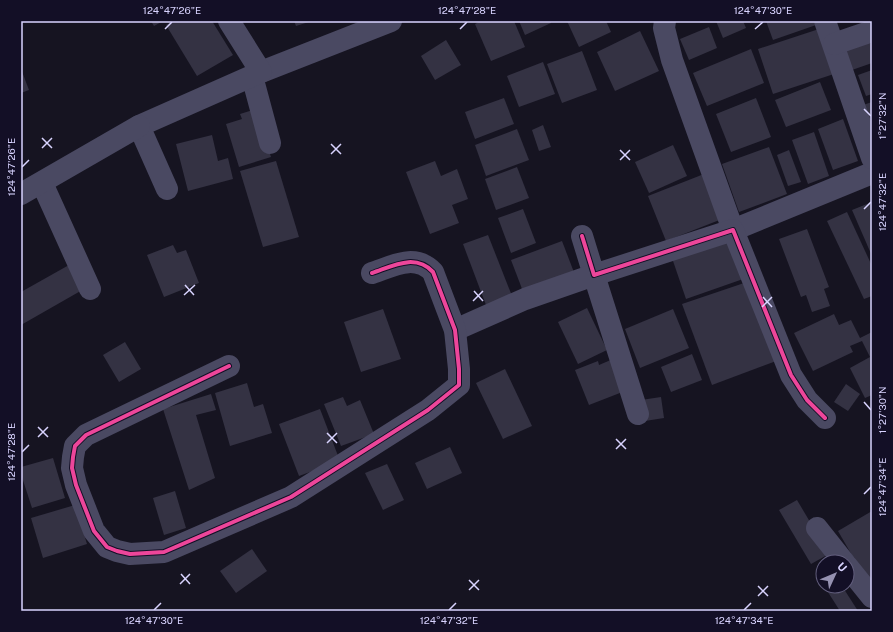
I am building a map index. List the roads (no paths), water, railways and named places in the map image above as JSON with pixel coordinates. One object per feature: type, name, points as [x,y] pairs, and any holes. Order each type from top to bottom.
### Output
[{"type":"street","points":[[229,21],[256,74],[270,143]]},
{"type":"street","points":[[665,21],[664,28],[672,60],[733,230],[791,375],[808,400],[825,418]]},
{"type":"street","points":[[826,21],[872,158]]},
{"type":"street","points":[[21,194],[139,126],[256,74],[387,22]]},
{"type":"street","points":[[834,44],[872,31]]},
{"type":"street","points":[[139,126],[167,189]]},
{"type":"street","points":[[456,330],[525,299],[733,230],[872,173]]},
{"type":"street","points":[[42,183],[90,289]]},
{"type":"street","points":[[582,236],[638,414]]},
{"type":"street","points":[[230,366],[86,436],[75,446],[72,468],[76,485],[94,531],[107,547],[130,554],[164,552],[291,497],[347,463],[428,410],[455,389],[460,380],[456,330],[433,272],[427,265],[420,262],[407,262],[372,273]]},
{"type":"street","points":[[817,528],[838,554]]},
{"type":"street","points":[[855,576],[872,597]]}]
